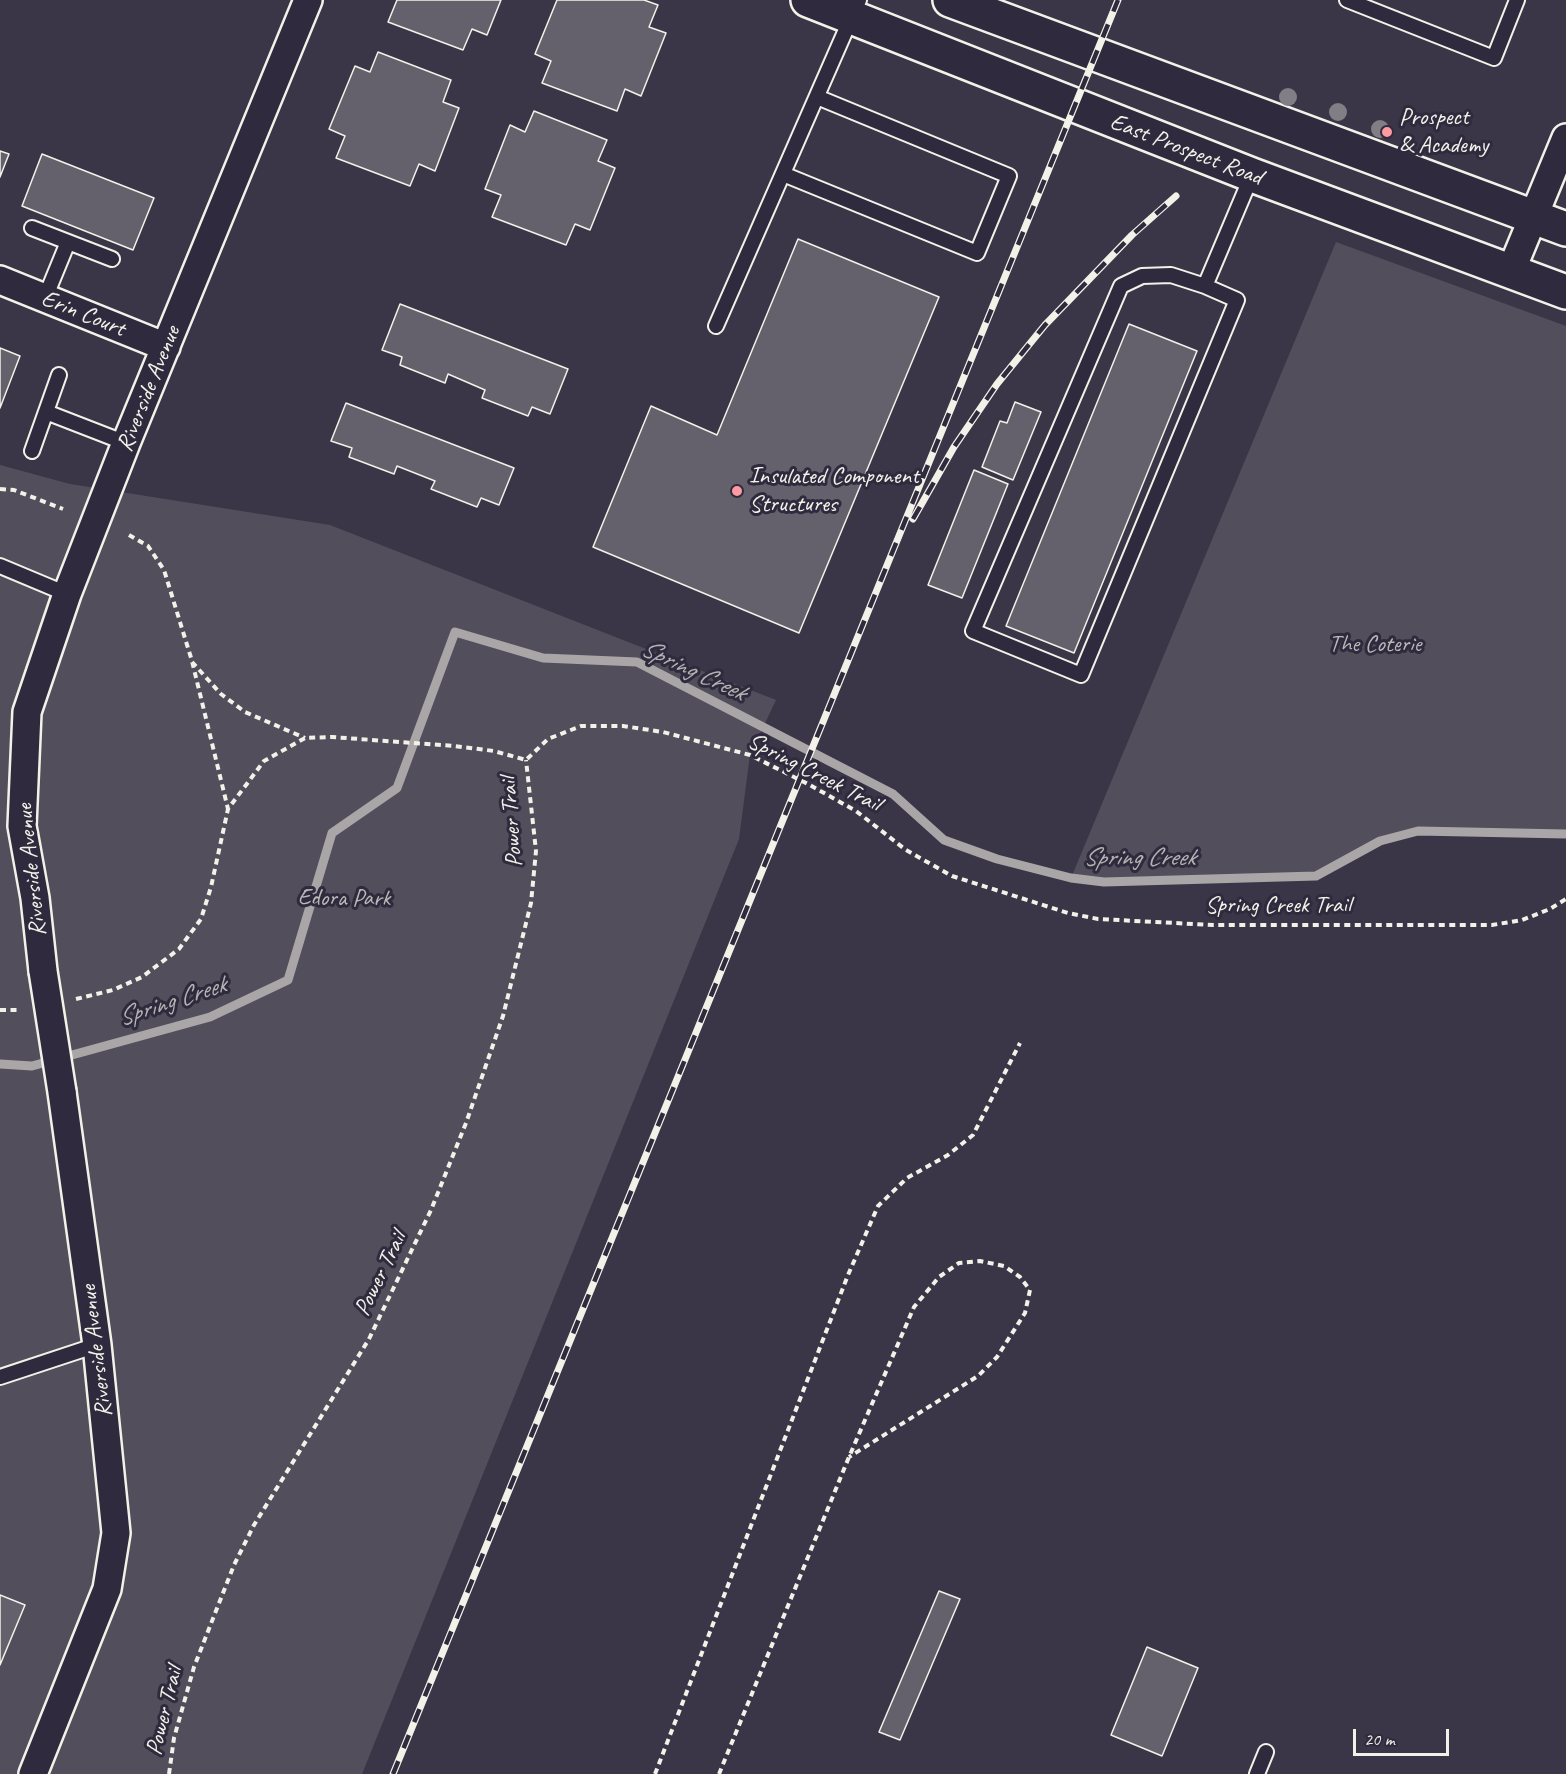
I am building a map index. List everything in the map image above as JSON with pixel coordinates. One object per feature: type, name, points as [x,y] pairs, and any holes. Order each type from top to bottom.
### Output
[{"type":"main road","name":"East Prospect Road","points":[[808,0],[855,8],[1252,175],[1566,292]]},
{"type":"main road","points":[[950,0],[1566,229]]},
{"type":"street","name":"Riverside Avenue","points":[[33,1774],[107,1589],[116,1533],[98,1344],[43,971],[35,898],[22,826],[27,712],[67,594],[126,443],[308,0]]},
{"type":"street","points":[[1511,271],[1566,138]]},
{"type":"street","name":"Erin Court","points":[[0,280],[166,347]]},
{"type":"lane","points":[[1347,0],[1494,58],[1517,0]]},
{"type":"lane","points":[[716,326],[855,8]]},
{"type":"lane","points":[[783,174],[977,253],[1010,176],[817,97]]},
{"type":"lane","points":[[1205,286],[1252,175]]},
{"type":"lane","points":[[32,228],[112,259]]},
{"type":"lane","points":[[45,298],[68,242]]},
{"type":"lane","points":[[1171,275],[1205,286],[1237,300],[1081,675],[973,631],[1121,286],[1142,276],[1171,275]]},
{"type":"lane","points":[[32,451],[59,375]]},
{"type":"lane","points":[[46,412],[126,443]]},
{"type":"lane","points":[[0,566],[67,594]]},
{"type":"lane","points":[[0,1377],[98,1344]]},
{"type":"lane","points":[[1257,1774],[1266,1752]]},
{"type":"path","points":[[0,489],[14,490],[63,509]]},
{"type":"path","points":[[129,535],[148,546],[164,570],[192,661],[228,809]]},
{"type":"path","points":[[192,661],[221,694],[245,712],[306,738],[454,746],[494,751],[526,760]]},
{"type":"path","name":"Spring Creek Trail","points":[[526,760],[548,739],[581,726],[623,726],[663,732],[750,755],[856,811],[906,850],[952,876],[1098,919],[1213,925],[1492,925],[1522,920],[1550,909],[1566,899]]},
{"type":"path","points":[[68,1001],[113,990],[142,977],[179,949],[201,918],[211,887],[228,809],[264,761],[306,738]]},
{"type":"path","name":"Power Trail","points":[[169,1774],[174,1738],[194,1667],[234,1566],[254,1525],[369,1339],[431,1210],[466,1123],[503,1016],[531,903],[536,851],[526,760]]},
{"type":"path","points":[[0,1010],[25,1009]]},
{"type":"path","points":[[655,1774],[848,1275],[878,1206],[907,1178],[948,1155],[973,1135],[1020,1043]]},
{"type":"path","points":[[719,1774],[849,1457],[914,1307],[939,1277],[959,1263],[980,1261],[1004,1266],[1020,1277],[1030,1290],[1025,1313],[997,1357],[978,1376],[849,1457]]},
{"type":"green space","name":"The Coterie","points":[[1336,242],[1566,326],[1566,834],[1418,831],[1380,841],[1316,876],[1104,882],[1071,878]]},
{"type":"green space","name":"Edora Park","points":[[0,465],[70,484],[330,525],[776,700],[750,755],[739,839],[362,1774],[0,1774]]},
{"type":"building","points":[[397,0],[501,0],[487,35],[472,29],[463,50],[388,22]]},
{"type":"building","points":[[557,0],[644,0],[658,5],[649,27],[666,33],[641,96],[625,89],[617,111],[542,83],[551,61],[535,54]]},
{"type":"building","points":[[378,52],[451,80],[443,102],[459,108],[435,171],[419,164],[410,186],[336,158],[345,136],[329,129],[355,66],[370,72]]},
{"type":"building","points":[[534,111],[607,140],[598,161],[615,168],[590,230],[575,224],[566,245],[492,217],[501,195],[485,189],[510,125],[525,132]]},
{"type":"building","points":[[0,151],[9,154],[0,177]]},
{"type":"building","points":[[42,154],[154,198],[133,250],[22,206]]},
{"type":"building","name":"Insulated Component Structures","points":[[798,239],[939,297],[799,633],[593,547],[651,406],[717,435]]},
{"type":"building","points":[[400,304],[568,369],[550,414],[532,407],[528,416],[482,398],[485,390],[448,374],[445,383],[400,365],[402,357],[382,350]]},
{"type":"building","points":[[1129,324],[1197,351],[1074,653],[1006,626]]},
{"type":"building","points":[[0,348],[20,356],[0,408]]},
{"type":"building","points":[[1015,402],[1041,412],[1013,480],[982,467],[1000,421],[1007,423]]},
{"type":"building","points":[[346,403],[514,468],[499,505],[481,498],[477,507],[431,489],[435,481],[397,466],[394,474],[349,457],[352,448],[331,441]]},
{"type":"building","points":[[974,470],[1008,484],[962,598],[928,585]]},
{"type":"building","points":[[939,1591],[960,1599],[900,1740],[879,1732]]},
{"type":"building","points":[[0,1595],[25,1605],[0,1665]]},
{"type":"building","points":[[1147,1647],[1198,1668],[1162,1756],[1111,1735]]},
{"type":"waterway","name":"Spring Creek","points":[[0,1064],[32,1066],[210,1017],[288,980],[332,833],[397,788],[455,632],[543,658],[637,662],[893,794],[944,840],[997,859],[1071,878],[1104,882],[1316,876],[1380,841],[1418,831],[1566,834]]},
{"type":"railway","points":[[393,1774],[1118,0]]},
{"type":"railway","points":[[913,519],[954,447],[997,384],[1045,325],[1132,235],[1176,196]]},
{"type":"place","name":"Prospect & Academy","points":[[1387,132]]},
{"type":"place","name":"Insulated Component Structures","points":[[737,491]]}]
